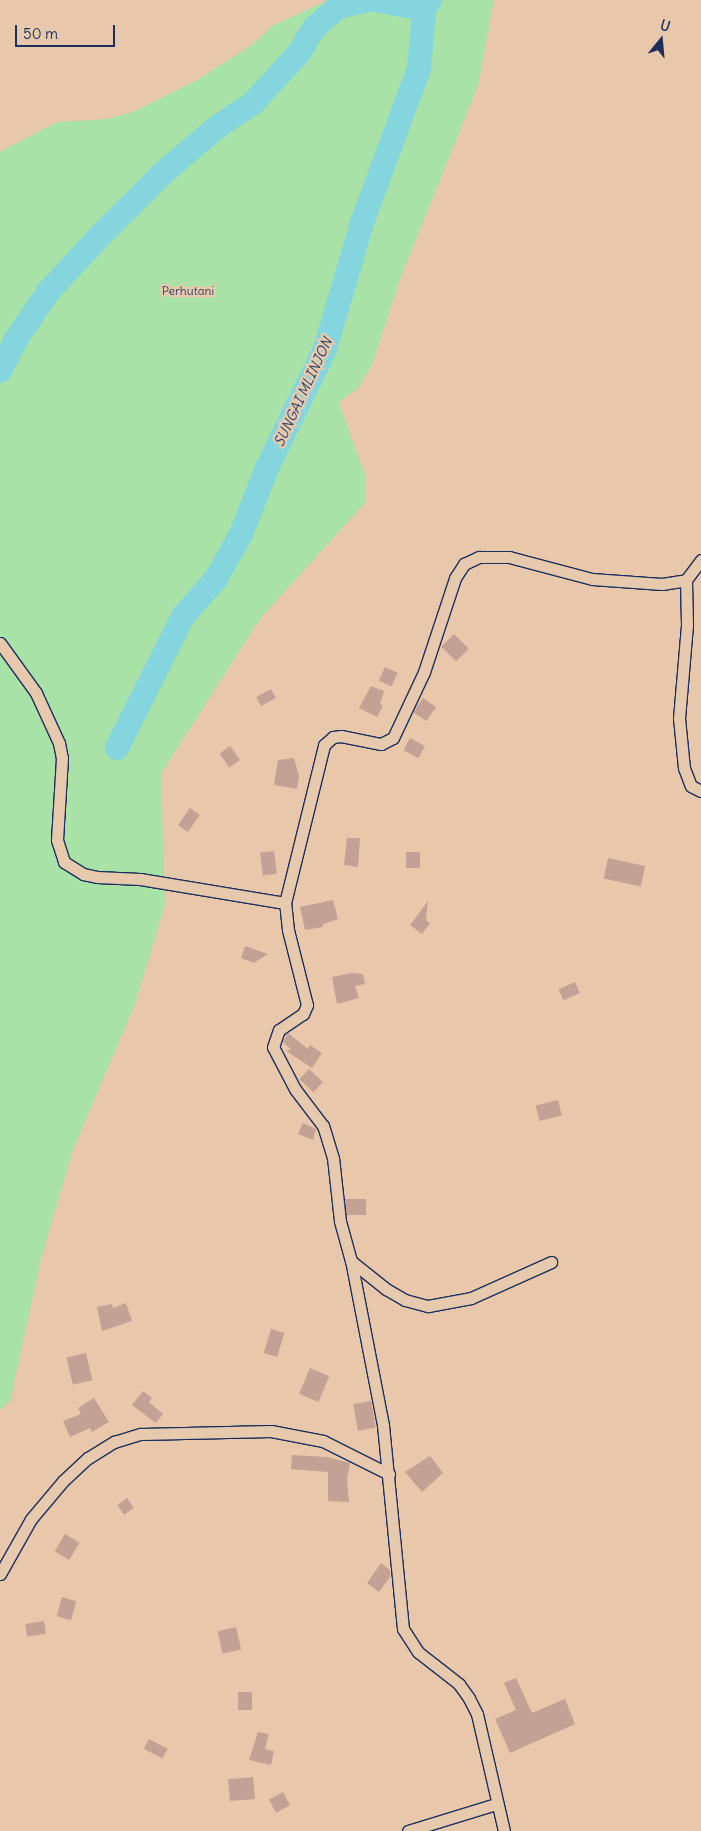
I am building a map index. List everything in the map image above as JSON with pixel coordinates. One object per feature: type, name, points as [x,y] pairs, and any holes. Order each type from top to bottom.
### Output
[{"type":"street","points":[[504,1831],[496,1804],[477,1714],[469,1698],[459,1684],[418,1652],[403,1629],[389,1474],[350,1260],[340,1221],[329,1140],[323,1126],[295,1089],[273,1047],[279,1030],[303,1014],[308,1005],[288,930],[285,903],[324,745],[341,736],[376,744],[386,743],[393,738],[424,672],[455,578],[464,564],[489,555],[509,557],[592,578],[662,584],[686,580]]},
{"type":"street","points":[[701,560],[686,580],[687,625],[679,718],[684,768],[691,786],[701,791]]},
{"type":"street","points":[[0,642],[36,693],[59,743],[62,758],[57,840],[64,862],[83,874],[97,877],[140,879],[285,903]]},
{"type":"street","points":[[350,1260],[386,1289],[405,1300],[428,1306],[471,1298],[551,1262]]},
{"type":"street","points":[[0,1574],[31,1519],[63,1481],[88,1458],[114,1442],[142,1434],[271,1431],[323,1441],[389,1474]]},
{"type":"street","points":[[408,1831],[496,1804]]},
{"type":"green space","name":"Perhutani","points":[[328,0],[494,0],[478,86],[401,277],[372,365],[358,388],[339,402],[365,475],[365,503],[260,619],[161,774],[165,905],[134,1007],[73,1150],[41,1259],[10,1402],[0,1409],[0,152],[57,122],[107,119],[133,112],[197,80],[253,44],[272,26]]},
{"type":"building","points":[[454,634],[469,649],[456,662],[441,647]]},
{"type":"building","points":[[385,667],[398,673],[391,687],[379,681]]},
{"type":"building","points":[[371,686],[384,691],[380,704],[383,706],[377,717],[359,708]]},
{"type":"building","points":[[271,689],[276,698],[261,706],[256,697]]},
{"type":"building","points":[[423,698],[436,707],[426,721],[413,712]]},
{"type":"building","points":[[410,738],[425,746],[418,758],[403,750]]},
{"type":"building","points":[[230,746],[240,760],[229,767],[219,754]]},
{"type":"building","points":[[294,758],[299,776],[297,789],[274,785],[278,760]]},
{"type":"building","points":[[190,808],[200,815],[188,832],[178,825]]},
{"type":"building","points":[[347,838],[360,838],[358,867],[344,865]]},
{"type":"building","points":[[274,851],[277,874],[263,876],[260,853]]},
{"type":"building","points":[[406,852],[420,852],[420,868],[406,868]]},
{"type":"building","points":[[608,858],[645,866],[641,886],[604,879]]},
{"type":"building","points":[[333,900],[338,919],[323,924],[323,927],[305,930],[300,907]]},
{"type":"building","points":[[428,901],[426,920],[430,923],[422,934],[410,925]]},
{"type":"building","points":[[245,946],[268,954],[254,963],[241,958]]},
{"type":"building","points":[[351,973],[363,974],[365,984],[355,986],[359,998],[337,1004],[332,977]]},
{"type":"building","points":[[575,982],[580,993],[563,1000],[559,989]]},
{"type":"building","points":[[288,1033],[308,1049],[310,1045],[322,1053],[312,1068],[286,1051],[291,1049],[283,1042]]},
{"type":"building","points":[[309,1069],[323,1082],[313,1092],[299,1079]]},
{"type":"building","points":[[558,1100],[562,1116],[540,1121],[536,1106]]},
{"type":"building","points":[[303,1123],[316,1129],[313,1140],[298,1134]]},
{"type":"building","points":[[345,1199],[366,1199],[366,1215],[345,1215]]},
{"type":"building","points":[[126,1303],[132,1321],[102,1331],[97,1307],[112,1304],[113,1308]]},
{"type":"building","points":[[271,1329],[284,1333],[277,1357],[264,1353]]},
{"type":"building","points":[[86,1353],[92,1380],[73,1385],[67,1357]]},
{"type":"building","points":[[310,1368],[329,1376],[318,1402],[299,1394]]},
{"type":"building","points":[[143,1391],[152,1398],[149,1402],[163,1414],[156,1423],[132,1405]]},
{"type":"building","points":[[94,1398],[109,1422],[92,1432],[90,1428],[70,1437],[63,1421],[81,1414],[78,1408]]},
{"type":"building","points":[[371,1401],[376,1428],[358,1431],[353,1404]]},
{"type":"building","points":[[292,1455],[327,1457],[350,1463],[347,1480],[349,1502],[328,1501],[328,1472],[291,1469]]},
{"type":"building","points":[[430,1456],[443,1473],[422,1492],[405,1472]]},
{"type":"building","points":[[127,1498],[134,1508],[124,1515],[117,1505]]},
{"type":"building","points":[[65,1534],[80,1543],[69,1560],[55,1551]]},
{"type":"building","points":[[381,1563],[390,1570],[390,1577],[379,1592],[367,1583]]},
{"type":"building","points":[[62,1597],[76,1601],[71,1620],[56,1616]]},
{"type":"building","points":[[44,1621],[46,1634],[27,1637],[25,1624]]},
{"type":"building","points":[[236,1627],[241,1649],[223,1654],[217,1631]]},
{"type":"building","points":[[516,1678],[532,1713],[565,1699],[575,1724],[510,1753],[495,1719],[516,1710],[504,1683]]},
{"type":"building","points":[[238,1692],[252,1692],[252,1710],[238,1710]]},
{"type":"building","points":[[258,1732],[269,1734],[265,1749],[274,1751],[271,1765],[249,1760]]},
{"type":"building","points":[[149,1739],[168,1749],[162,1759],[144,1749]]},
{"type":"building","points":[[253,1777],[255,1799],[230,1801],[228,1779]]},
{"type":"building","points":[[283,1792],[290,1805],[276,1813],[269,1800]]},
{"type":"waterway","name":"SUNGAI MLINJON","points":[[0,371],[15,341],[48,292],[99,237],[164,172],[216,128],[253,103],[299,53],[314,28],[338,7],[369,0]]},
{"type":"waterway","name":"SUNGAI MLINJON","points":[[373,0],[424,9],[430,0]]},
{"type":"waterway","name":"SUNGAI MLINJON","points":[[117,748],[184,615],[216,579],[242,532],[267,468],[325,349],[363,220],[419,69],[424,9]]}]
